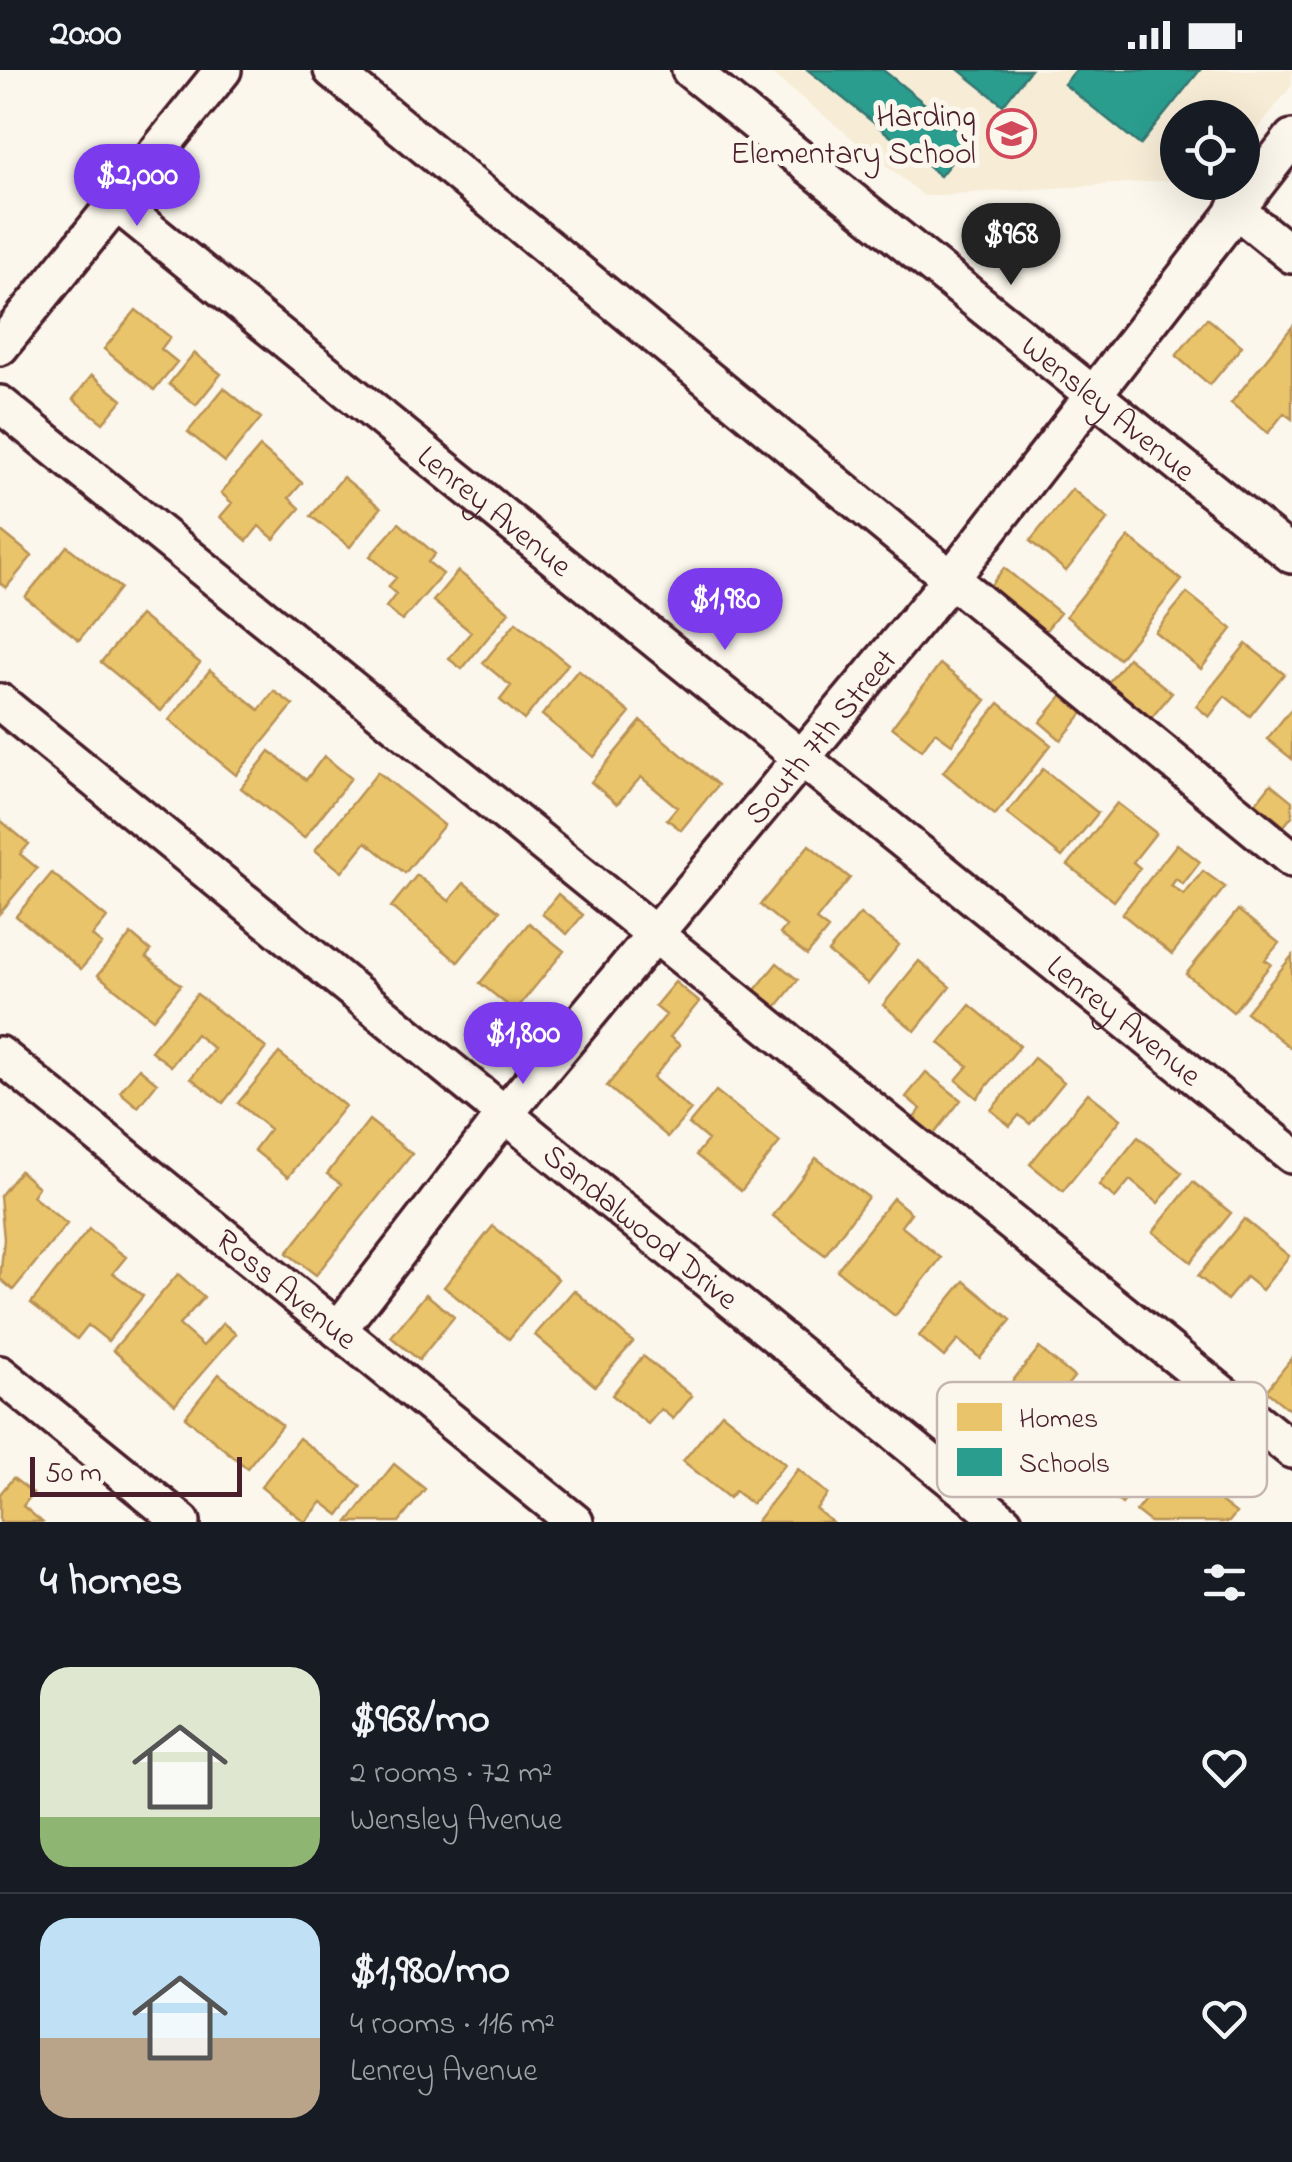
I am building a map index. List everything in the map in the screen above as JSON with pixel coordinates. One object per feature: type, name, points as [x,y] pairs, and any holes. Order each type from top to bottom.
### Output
[{"type":"street","points":[[0,347],[223,70]]},
{"type":"street","points":[[332,70],[1292,859]]},
{"type":"street","name":"Wensley Avenue","points":[[690,70],[1292,556]]},
{"type":"street","name":"South 7th Street","points":[[338,1330],[505,1114],[950,580],[1292,138]]},
{"type":"street","name":"Lenrey Avenue","points":[[116,202],[1292,1155]]},
{"type":"street","points":[[1235,209],[1292,255]]},
{"type":"street","points":[[0,404],[1208,1382]]},
{"type":"street","name":"Sandalwood Drive","points":[[0,702],[937,1467]]},
{"type":"street","name":"Ross Avenue","points":[[0,1055],[575,1522]]},
{"type":"street","points":[[0,1374],[182,1522]]},
{"type":"street","points":[[1267,1430],[1292,1450]]},
{"type":"street","name":"Sandalwood Drive","points":[[973,1497],[1004,1522]]},
{"type":"shaded area","name":"Harding Elementary School","points":[[767,70],[1292,70],[1292,85],[1260,126],[1260,100],[1160,100],[1160,181],[924,196]]},
{"type":"building: Homes","points":[[136,310],[170,337],[161,349],[177,362],[154,390],[104,349]]},
{"type":"building: Homes","points":[[1207,318],[1242,346],[1210,385],[1176,356]]},
{"type":"building: Homes","points":[[1292,327],[1292,419],[1284,413],[1268,433],[1231,403]]},
{"type":"building: Homes","points":[[194,353],[221,374],[196,405],[169,384]]},
{"type":"building: Homes","points":[[92,375],[122,400],[103,423],[73,399]]},
{"type":"building: Homes","points":[[224,388],[261,418],[225,462],[188,432]]},
{"type":"building: Homes","points":[[260,447],[302,483],[289,498],[300,508],[274,539],[259,526],[247,541],[220,517],[232,503],[221,493]]},
{"type":"building: Homes","points":[[343,477],[381,508],[350,547],[311,516]]},
{"type":"building: Homes","points":[[1072,489],[1108,519],[1066,571],[1030,541]]},
{"type":"building: Homes","points":[[399,523],[435,554],[428,562],[443,574],[402,621],[386,607],[396,594],[388,587],[396,578],[370,556]]},
{"type":"building: Homes","points":[[0,530],[32,556],[6,588],[0,583]]},
{"type":"building: Homes","points":[[1129,537],[1182,580],[1119,659],[1066,616]]},
{"type":"building: Homes","points":[[67,546],[120,588],[79,640],[25,597]]},
{"type":"building: Homes","points":[[1004,568],[1060,613],[1042,635],[987,590]]},
{"type":"building: Homes","points":[[458,571],[509,612],[462,669],[449,659],[471,632],[433,601]]},
{"type":"building: Homes","points":[[1187,593],[1232,629],[1201,669],[1155,632]]},
{"type":"building: Homes","points":[[140,615],[200,663],[161,711],[101,662]]},
{"type":"building: Homes","points":[[516,622],[568,664],[524,720],[500,700],[511,686],[483,663]]},
{"type":"building: Homes","points":[[1246,644],[1284,674],[1250,716],[1225,696],[1209,717],[1196,706]]},
{"type":"building: Homes","points":[[1128,658],[1172,693],[1147,723],[1104,688]]},
{"type":"building: Homes","points":[[940,664],[986,700],[952,744],[935,732],[922,750],[892,727]]},
{"type":"building: Homes","points":[[210,670],[259,710],[274,691],[293,705],[236,775],[169,720]]},
{"type":"building: Homes","points":[[578,670],[630,713],[594,757],[542,715]]},
{"type":"building: Homes","points":[[1067,690],[1088,707],[1061,740],[1040,722]]},
{"type":"building: Homes","points":[[999,703],[1051,745],[995,815],[943,772]]},
{"type":"building: Homes","points":[[1292,708],[1292,759],[1267,739]]},
{"type":"building: Homes","points":[[641,721],[718,785],[681,830],[667,819],[677,807],[641,777],[617,804],[591,782]]},
{"type":"building: Homes","points":[[270,751],[306,780],[324,756],[351,778],[304,838],[241,788]]},
{"type":"building: Homes","points":[[1043,769],[1098,813],[1062,857],[1007,813]]},
{"type":"building: Homes","points":[[378,772],[444,825],[405,873],[366,842],[342,872],[315,850]]},
{"type":"building: Homes","points":[[1271,784],[1292,801],[1292,816],[1284,826],[1256,803]]},
{"type":"building: Homes","points":[[1117,803],[1156,833],[1133,862],[1140,868],[1114,901],[1068,865]]},
{"type":"building: Homes","points":[[0,820],[29,844],[20,854],[37,868],[0,913]]},
{"type":"building: Homes","points":[[1177,844],[1200,862],[1183,884],[1176,879],[1171,886],[1184,895],[1203,871],[1225,887],[1172,954],[1122,914]]},
{"type":"building: Homes","points":[[809,845],[850,878],[816,920],[828,929],[807,955],[780,934],[786,926],[760,905]]},
{"type":"building: Homes","points":[[52,873],[107,918],[92,936],[102,944],[81,969],[16,916]]},
{"type":"building: Homes","points":[[417,875],[449,901],[464,883],[500,911],[458,962],[391,907]]},
{"type":"building: Homes","points":[[558,894],[583,915],[567,934],[542,914]]},
{"type":"building: Homes","points":[[1238,910],[1279,943],[1265,960],[1271,964],[1233,1012],[1186,974]]},
{"type":"building: Homes","points":[[860,914],[899,945],[868,984],[828,952]]},
{"type":"building: Homes","points":[[529,923],[564,951],[515,1011],[480,983]]},
{"type":"building: Homes","points":[[131,934],[151,951],[146,957],[181,985],[153,1019],[98,975]]},
{"type":"building: Homes","points":[[1292,956],[1292,1049],[1246,1012]]},
{"type":"building: Homes","points":[[919,961],[950,987],[915,1031],[883,1005]]},
{"type":"building: Homes","points":[[777,963],[798,980],[772,1012],[751,995]]},
{"type":"building: Homes","points":[[675,982],[699,1002],[670,1037],[680,1045],[653,1078],[691,1110],[668,1137],[607,1086],[666,1015],[655,1006]]},
{"type":"building: Homes","points":[[197,994],[266,1048],[223,1103],[191,1078],[214,1049],[196,1034],[171,1066],[151,1051]]},
{"type":"building: Homes","points":[[970,1005],[1020,1046],[977,1098],[956,1080],[968,1066],[939,1043]]},
{"type":"building: Homes","points":[[279,1053],[345,1106],[288,1177],[254,1150],[270,1129],[238,1103]]},
{"type":"building: Homes","points":[[1034,1058],[1064,1082],[1030,1124],[1019,1115],[1010,1126],[991,1110]]},
{"type":"building: Homes","points":[[139,1068],[157,1083],[138,1107],[120,1092]]},
{"type":"building: Homes","points":[[926,1072],[961,1100],[927,1143],[907,1127],[921,1109],[906,1097]]},
{"type":"building: Homes","points":[[716,1091],[780,1142],[741,1191],[696,1155],[708,1140],[689,1124]]},
{"type":"building: Homes","points":[[1088,1093],[1121,1119],[1063,1191],[1030,1164]]},
{"type":"building: Homes","points":[[369,1120],[412,1154],[316,1275],[287,1253],[341,1184],[327,1174]]},
{"type":"building: Homes","points":[[1138,1137],[1182,1173],[1158,1203],[1130,1180],[1115,1198],[1099,1185]]},
{"type":"building: Homes","points":[[816,1158],[868,1197],[825,1255],[773,1216]]},
{"type":"building: Homes","points":[[20,1171],[38,1187],[32,1196],[67,1224],[13,1290],[0,1279],[4,1239],[0,1196]]},
{"type":"building: Homes","points":[[1193,1182],[1231,1213],[1191,1262],[1153,1232]]},
{"type":"building: Homes","points":[[893,1198],[911,1213],[901,1226],[941,1258],[895,1316],[837,1270]]},
{"type":"building: Homes","points":[[1244,1219],[1289,1256],[1262,1290],[1246,1277],[1227,1300],[1198,1276]]},
{"type":"building: Homes","points":[[493,1226],[558,1279],[509,1339],[444,1287]]},
{"type":"building: Homes","points":[[89,1229],[126,1257],[113,1273],[143,1296],[108,1341],[88,1325],[77,1339],[31,1303]]},
{"type":"building: Homes","points":[[178,1274],[204,1297],[179,1325],[203,1346],[223,1323],[236,1334],[175,1404],[113,1350]]},
{"type":"building: Homes","points":[[964,1281],[1011,1320],[980,1358],[958,1340],[944,1357],[919,1336]]},
{"type":"building: Homes","points":[[574,1290],[633,1342],[595,1386],[535,1335]]},
{"type":"building: Homes","points":[[426,1294],[454,1317],[419,1360],[391,1337]]},
{"type":"building: Homes","points":[[1039,1348],[1074,1377],[1070,1382],[1012,1382]]},
{"type":"building: Homes","points":[[643,1356],[692,1396],[673,1419],[661,1409],[648,1424],[612,1395]]},
{"type":"building: Homes","points":[[1292,1358],[1292,1412],[1267,1390]]},
{"type":"building: Homes","points":[[219,1374],[282,1425],[247,1468],[185,1417]]},
{"type":"building: Homes","points":[[722,1413],[785,1464],[752,1504],[735,1491],[729,1498],[683,1461]]},
{"type":"building: Homes","points":[[299,1438],[361,1486],[339,1515],[322,1502],[305,1522],[261,1487]]},
{"type":"building: Homes","points":[[394,1464],[425,1489],[399,1522],[348,1522]]},
{"type":"building: Homes","points":[[798,1469],[828,1494],[816,1509],[832,1522],[756,1522]]},
{"type":"building: Homes","points":[[13,1478],[33,1493],[23,1506],[42,1522],[0,1522],[0,1494]]},
{"type":"building: Homes","points":[[1147,1497],[1215,1497],[1236,1513],[1229,1522],[1150,1522],[1136,1511]]},
{"type":"building: Schools","points":[[808,70],[883,70],[969,140],[940,176]]},
{"type":"building: Schools","points":[[959,70],[1030,70],[1003,105]]},
{"type":"building: Schools","points":[[1076,70],[1200,70],[1176,100],[1160,100],[1160,120],[1140,145],[1064,84]]},
{"type":"place","name":"Harding Elementary School","points":[[1011,133]]}]
